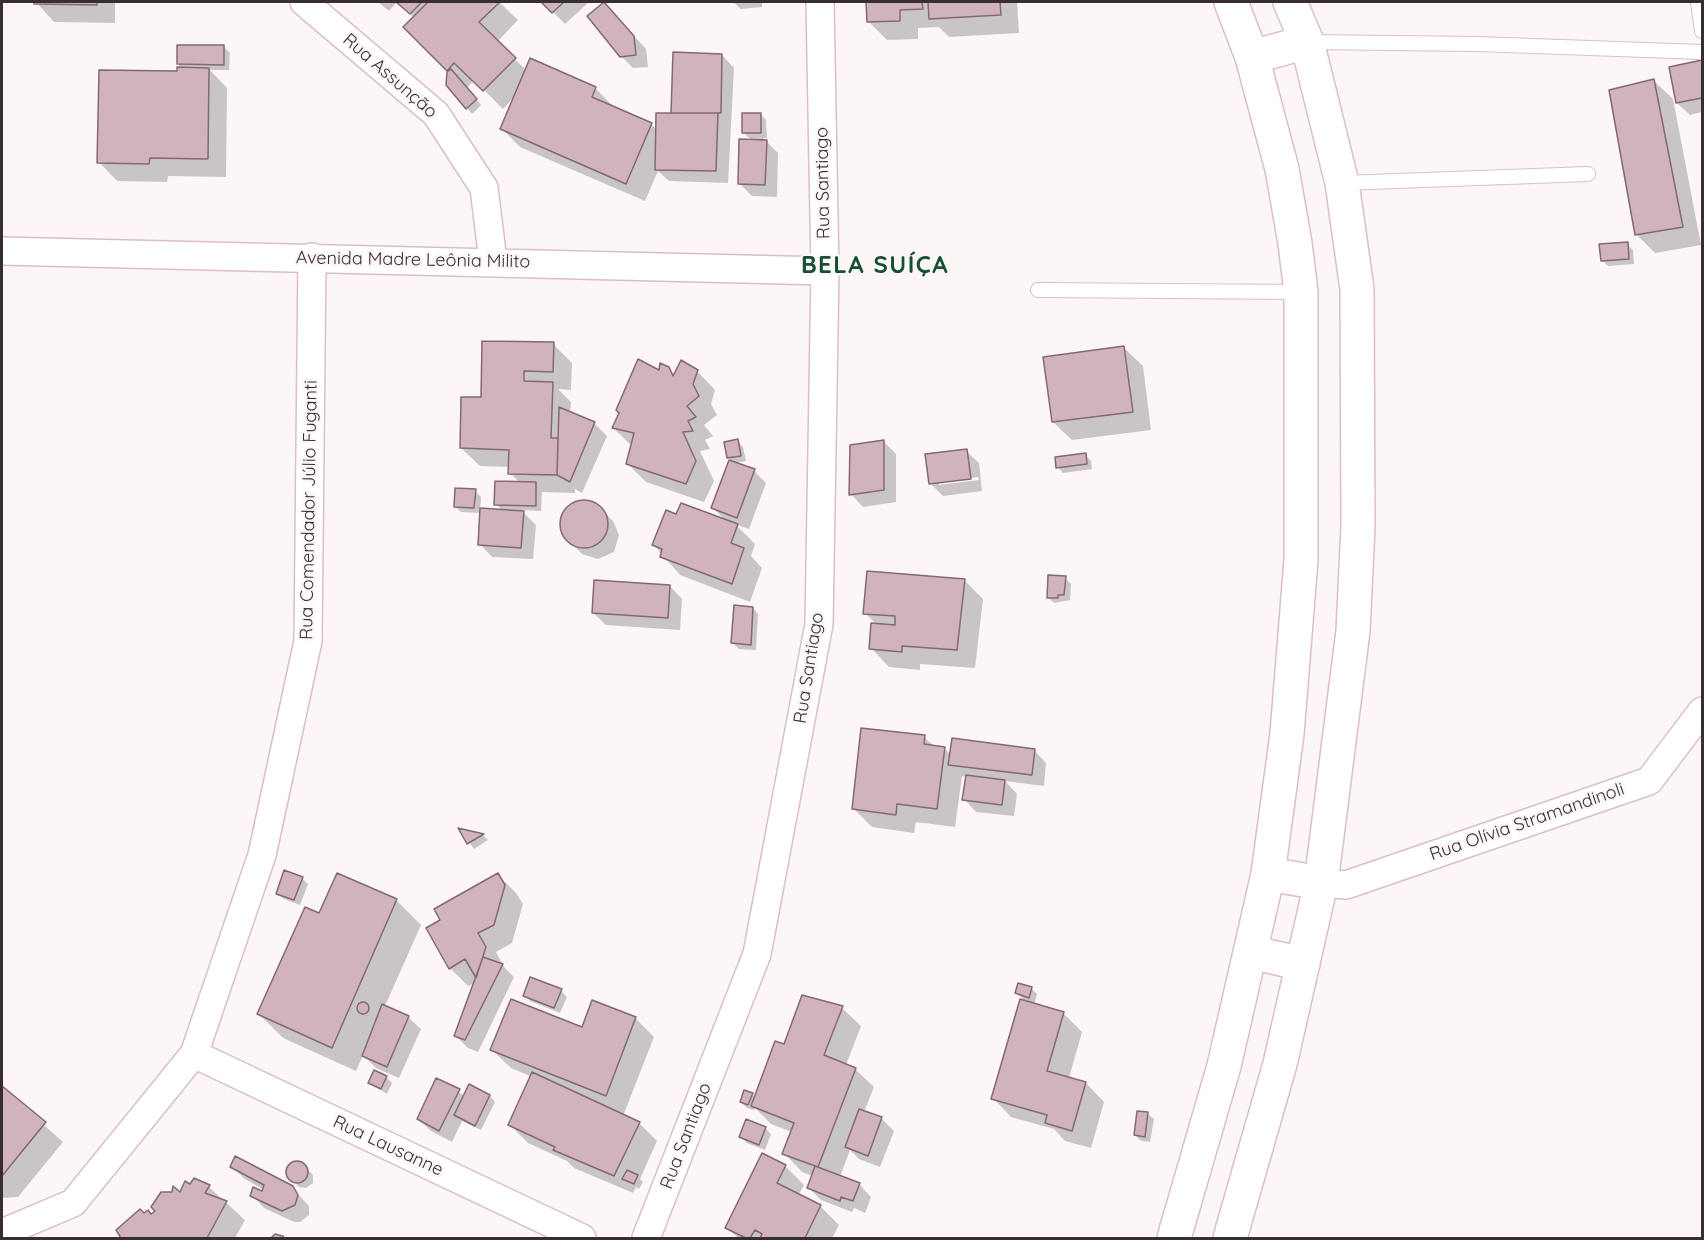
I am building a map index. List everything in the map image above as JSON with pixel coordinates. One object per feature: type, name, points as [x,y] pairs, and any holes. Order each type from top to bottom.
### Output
[{"type":"street","name":"Rua Assunção","points":[[304,2],[436,114],[484,188],[493,261]]},
{"type":"street","name":"Rua Santiago","points":[[646,1239],[757,954],[819,624],[825,271],[820,2]]},
{"type":"street","points":[[1174,1239],[1224,1066],[1268,874],[1287,734],[1300,560],[1301,292],[1282,170],[1252,57],[1231,2]]},
{"type":"street","points":[[1230,1239],[1280,1064],[1321,884],[1353,631],[1358,527],[1357,289],[1342,183],[1307,42],[1290,2]]},
{"type":"street","points":[[1252,57],[1307,42]]},
{"type":"street","name":"Avenida Madre Leônia Milito","points":[[2,251],[493,261],[825,271]]},
{"type":"street","name":"Rua Comendador Júlio Fuganti","points":[[2,1233],[73,1203],[194,1054],[262,855],[308,641],[312,257]]},
{"type":"street","name":"Rua Olívia Stramandinoli","points":[[1321,884],[1346,885],[1649,781],[1702,711]]},
{"type":"street","points":[[1268,874],[1321,884]]},
{"type":"street","points":[[1250,952],[1303,964]]},
{"type":"street","name":"Rua Lausanne","points":[[194,1054],[582,1239]]},
{"type":"lane","points":[[1698,2],[1702,31]]},
{"type":"lane","points":[[1307,42],[1477,44],[1702,52]]},
{"type":"lane","points":[[1342,183],[1588,174]]},
{"type":"lane","points":[[1038,290],[1301,292]]},
{"type":"building","points":[[34,2],[97,2],[97,5],[34,4]]},
{"type":"building","points":[[396,2],[422,2],[410,14]]},
{"type":"building","points":[[428,2],[500,2],[479,22],[516,58],[483,91],[454,63],[447,71],[403,27]]},
{"type":"building","points":[[541,2],[564,2],[552,13]]},
{"type":"building","points":[[604,2],[634,36],[636,55],[620,57],[587,16]]},
{"type":"building","points":[[866,2],[922,2],[923,9],[900,10],[900,21],[867,22]]},
{"type":"building","points":[[928,2],[1000,2],[1001,15],[929,19]]},
{"type":"building","points":[[177,45],[224,45],[224,65],[177,64]]},
{"type":"building","points":[[673,52],[722,54],[721,113],[671,113]]},
{"type":"building","points":[[530,58],[596,87],[592,97],[652,123],[626,184],[500,129]]},
{"type":"building","points":[[1702,60],[1702,98],[1676,103],[1669,67]]},
{"type":"building","points":[[177,67],[209,68],[208,159],[150,158],[149,164],[97,163],[99,70],[177,71]]},
{"type":"building","points":[[451,69],[477,99],[466,109],[446,85],[447,72]]},
{"type":"building","points":[[1654,79],[1683,227],[1635,235],[1609,90]]},
{"type":"building","points":[[656,113],[718,113],[716,171],[655,170]]},
{"type":"building","points":[[742,113],[761,113],[761,133],[742,133]]},
{"type":"building","points":[[739,139],[767,140],[765,185],[738,184]]},
{"type":"building","points":[[1628,242],[1629,259],[1601,261],[1599,244]]},
{"type":"building","points":[[482,341],[554,342],[553,372],[524,371],[524,381],[553,382],[551,438],[558,438],[557,475],[508,474],[509,450],[460,448],[461,397],[481,397]]},
{"type":"building","points":[[1124,346],[1133,412],[1052,422],[1043,357]]},
{"type":"building","points":[[638,359],[659,370],[660,363],[669,367],[673,376],[681,360],[698,370],[693,384],[699,396],[687,406],[696,417],[688,421],[693,431],[683,432],[696,461],[686,484],[626,464],[634,433],[612,428],[619,413],[616,410]]},
{"type":"building","points":[[559,407],[595,422],[570,482],[557,475]]},
{"type":"building","points":[[738,439],[741,456],[727,458],[724,442]]},
{"type":"building","points":[[884,440],[884,490],[849,495],[850,445]]},
{"type":"building","points":[[967,449],[971,479],[929,484],[925,454]]},
{"type":"building","points":[[1086,453],[1087,464],[1056,468],[1055,457]]},
{"type":"building","points":[[729,460],[755,469],[737,518],[711,508]]},
{"type":"building","points":[[495,481],[536,482],[536,506],[494,505]]},
{"type":"building","points":[[455,488],[476,489],[474,508],[454,507]]},
{"type":"building","points":[[584,500],[601,507],[608,524],[601,541],[584,548],[567,541],[560,524],[567,507]]},
{"type":"building","points":[[681,503],[738,524],[731,543],[744,548],[732,584],[660,557],[662,549],[652,545],[666,510],[676,514]]},
{"type":"building","points":[[480,508],[524,511],[521,548],[478,545]]},
{"type":"building","points":[[867,571],[965,579],[957,650],[902,646],[902,652],[869,649],[871,623],[895,625],[895,616],[863,614]]},
{"type":"building","points":[[1048,575],[1066,576],[1064,595],[1058,595],[1058,598],[1047,598]]},
{"type":"building","points":[[594,580],[670,585],[668,618],[592,613]]},
{"type":"building","points":[[734,605],[753,607],[751,645],[731,643]]},
{"type":"building","points":[[861,728],[925,735],[924,744],[945,747],[937,809],[897,804],[896,815],[852,809]]},
{"type":"building","points":[[952,738],[1035,749],[1032,775],[948,765]]},
{"type":"building","points":[[966,775],[1005,780],[1002,805],[962,800]]},
{"type":"building","points":[[458,828],[484,834],[467,844]]},
{"type":"building","points":[[284,870],[303,877],[294,900],[276,894]]},
{"type":"building","points":[[337,873],[397,899],[332,1048],[257,1014],[305,907],[319,913]]},
{"type":"building","points":[[498,873],[505,885],[494,925],[478,933],[486,947],[476,978],[465,959],[449,969],[426,928],[440,920],[434,909]]},
{"type":"building","points":[[483,957],[503,964],[465,1040],[454,1036]]},
{"type":"building","points":[[530,977],[562,989],[554,1008],[523,996]]},
{"type":"building","points":[[1018,983],[1032,987],[1029,998],[1015,993]]},
{"type":"building","points":[[802,995],[843,1006],[824,1055],[856,1068],[818,1167],[782,1154],[794,1123],[751,1106],[775,1041],[784,1044]]},
{"type":"building","points":[[511,999],[582,1027],[592,1000],[636,1017],[606,1096],[490,1050]]},
{"type":"building","points":[[1020,999],[1064,1012],[1047,1071],[1086,1082],[1072,1131],[1045,1123],[1047,1115],[991,1099]]},
{"type":"building","points":[[365,1002],[368,1003],[368,1013],[361,1014],[358,1013],[357,1006],[358,1003]]},
{"type":"building","points":[[382,1004],[409,1016],[387,1067],[362,1056]]},
{"type":"building","points":[[374,1070],[387,1076],[381,1089],[368,1083]]},
{"type":"building","points":[[532,1072],[640,1122],[614,1176],[553,1150],[555,1147],[508,1125]]},
{"type":"building","points":[[436,1078],[460,1089],[439,1131],[417,1119]]},
{"type":"building","points":[[469,1084],[490,1095],[475,1126],[454,1115]]},
{"type":"building","points":[[2,1086],[46,1122],[2,1176]]},
{"type":"building","points":[[744,1090],[753,1093],[748,1105],[740,1102]]},
{"type":"building","points":[[859,1109],[882,1117],[868,1156],[845,1147]]},
{"type":"building","points":[[1137,1111],[1148,1112],[1145,1137],[1134,1135]]},
{"type":"building","points":[[746,1119],[766,1127],[759,1145],[739,1137]]},
{"type":"building","points":[[762,1153],[786,1165],[777,1183],[821,1205],[805,1238],[760,1238],[762,1234],[755,1230],[750,1238],[746,1238],[725,1228]]},
{"type":"building","points":[[235,1156],[293,1186],[298,1195],[295,1205],[282,1211],[250,1196],[253,1187],[262,1191],[264,1185],[230,1167]]},
{"type":"building","points":[[293,1161],[301,1161],[308,1168],[308,1176],[301,1183],[293,1183],[286,1176],[286,1168]]},
{"type":"building","points":[[815,1166],[860,1183],[853,1201],[841,1197],[840,1201],[807,1188]]},
{"type":"building","points":[[627,1170],[638,1175],[634,1184],[622,1179]]},
{"type":"building","points":[[194,1178],[210,1185],[205,1193],[227,1201],[207,1238],[121,1238],[116,1230],[140,1209],[144,1213],[148,1210],[151,1214],[155,1211],[151,1207],[161,1192],[172,1192],[173,1186],[180,1192],[185,1181],[190,1184]]},
{"type":"building","points":[[275,1234],[283,1236],[284,1238],[271,1238]]},
{"type":"district","name":"BELA SUÍÇA","points":[[875,266]]}]
